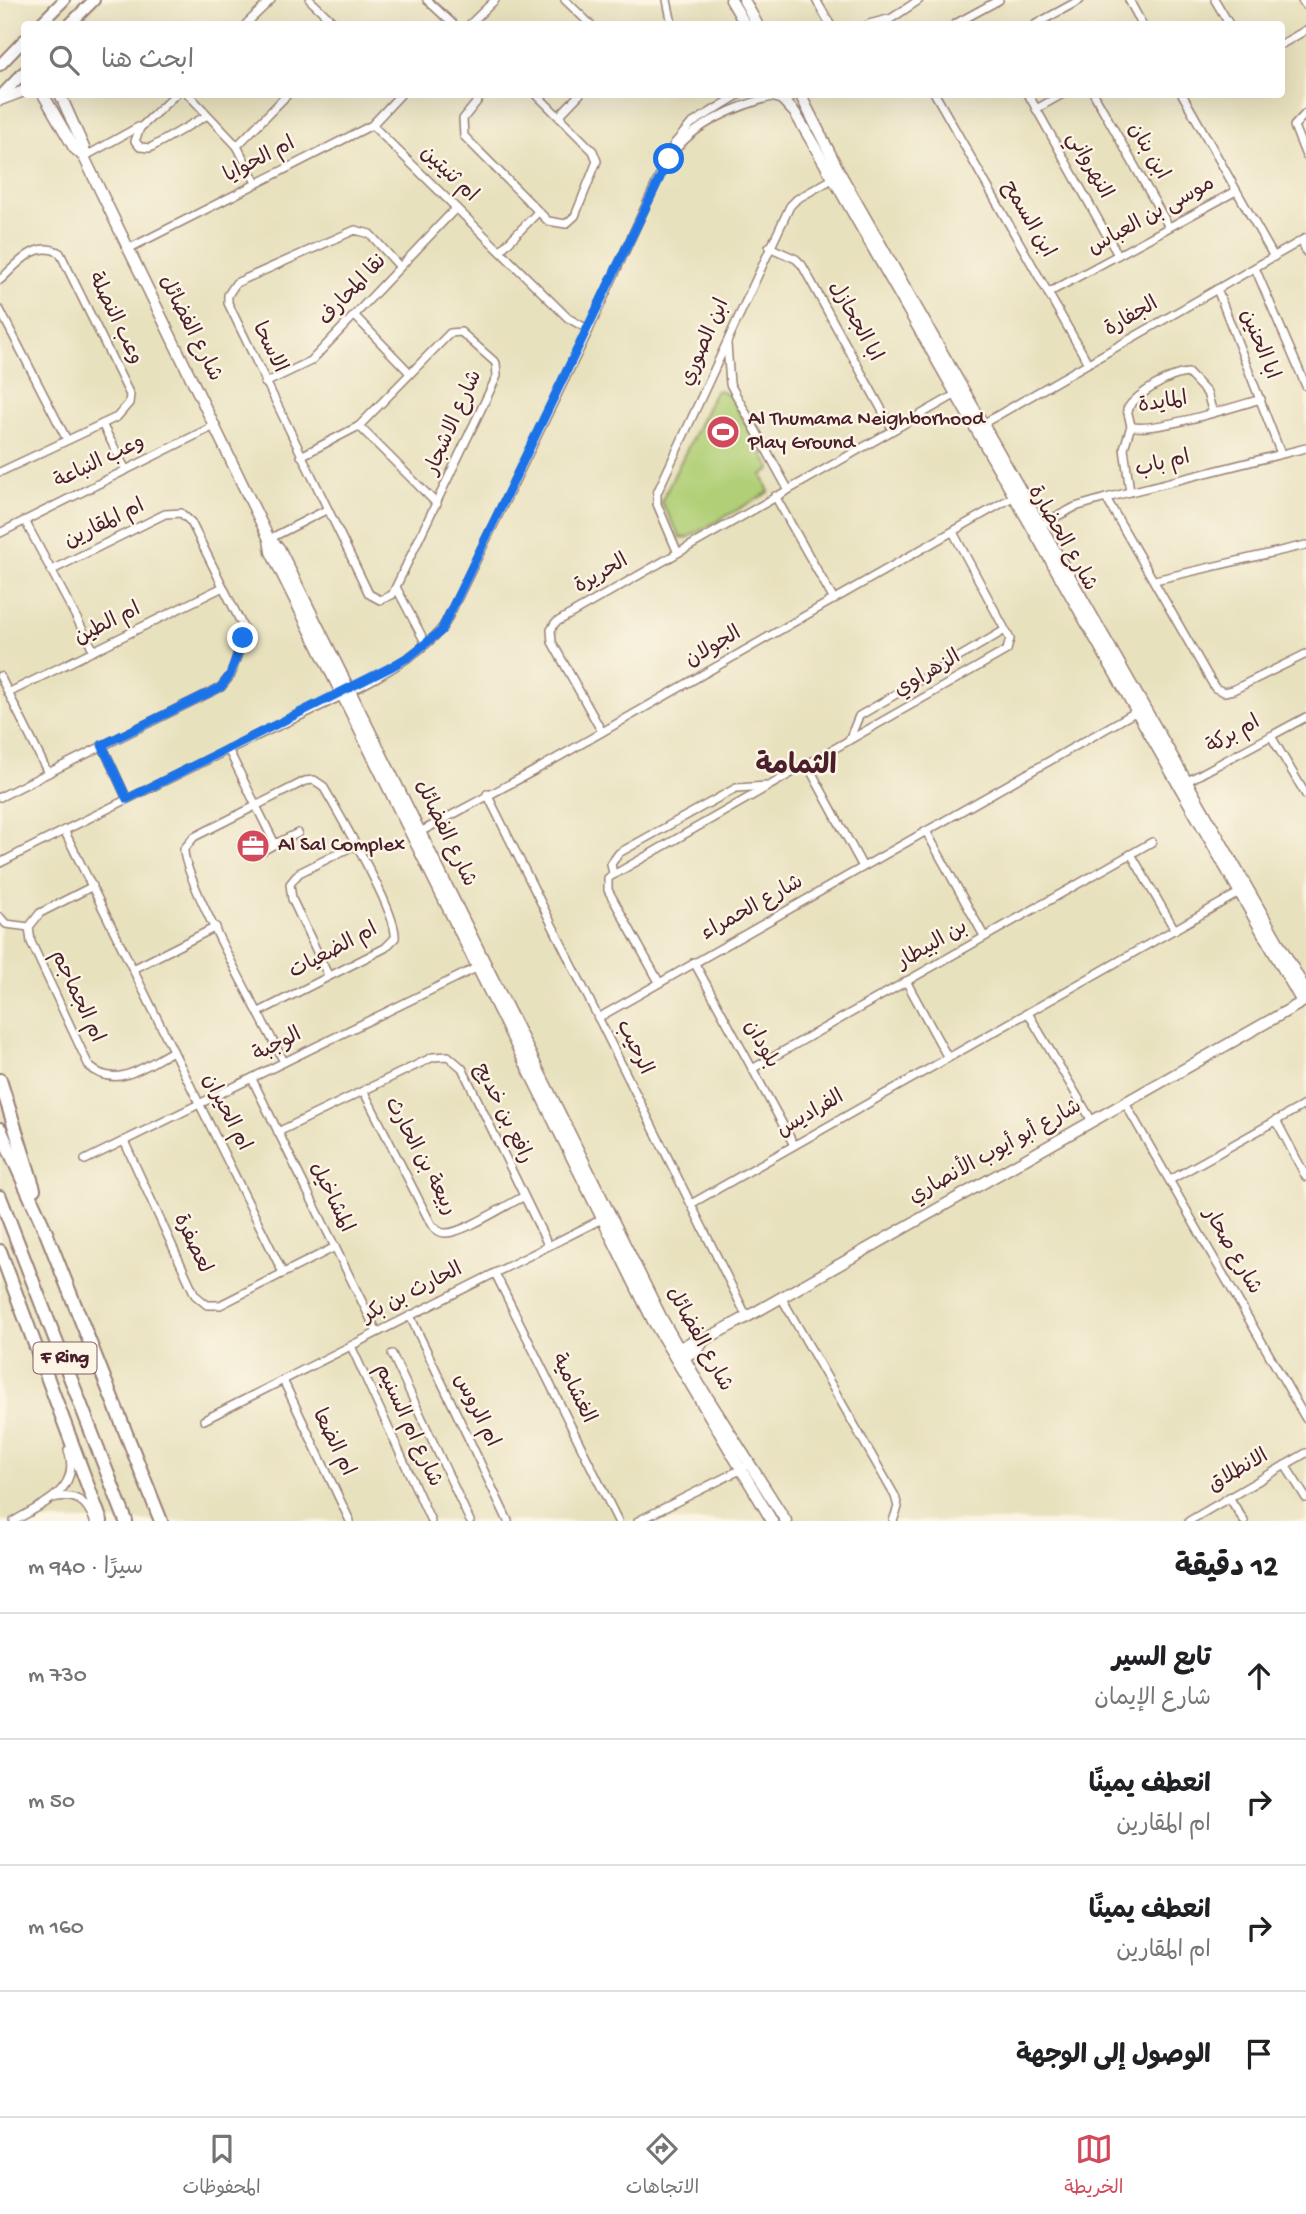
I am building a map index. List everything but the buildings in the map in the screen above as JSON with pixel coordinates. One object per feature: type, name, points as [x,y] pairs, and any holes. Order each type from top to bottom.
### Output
[{"type":"highway","points":[[0,1080],[45,1230]]},
{"type":"highway","name":"F Ring","points":[[0,1129],[45,1230],[161,1521]]},
{"type":"highway","name":"F Ring","points":[[0,1196],[126,1521]]},
{"type":"highway","points":[[0,1251],[101,1521]]},
{"type":"main road","points":[[43,21],[64,0]]},
{"type":"main road","points":[[73,21],[94,0]]},
{"type":"main road","points":[[0,65],[21,43]]},
{"type":"main road","points":[[0,99],[21,75]]},
{"type":"street","points":[[249,21],[271,0]]},
{"type":"street","points":[[310,0],[332,21]]},
{"type":"street","points":[[427,0],[450,21]]},
{"type":"street","points":[[473,21],[495,0]]},
{"type":"street","points":[[667,0],[671,21]]},
{"type":"street","points":[[731,0],[744,21]]},
{"type":"street","points":[[744,0],[755,21]]},
{"type":"street","points":[[816,0],[828,21]]},
{"type":"street","points":[[887,20],[919,0]]},
{"type":"street","points":[[960,21],[999,0]]},
{"type":"street","points":[[1042,21],[1080,0]]},
{"type":"street","points":[[1129,0],[1140,21]]},
{"type":"street","points":[[1215,0],[1227,21]]},
{"type":"street","points":[[1303,0],[1306,6]]},
{"type":"street","points":[[571,2],[587,21]]},
{"type":"street","points":[[1285,42],[1306,30]]},
{"type":"street","points":[[0,99],[21,92]]},
{"type":"street","name":"شارع الفضائل","points":[[45,98],[74,148],[84,157]]},
{"type":"street","name":"شارع الفضائل","points":[[62,98],[83,144],[84,157],[269,539],[279,548],[368,735],[375,737],[422,831],[483,965],[626,1247],[677,1355],[745,1467],[786,1521]]},
{"type":"street","points":[[172,98],[137,131],[135,141],[140,147],[146,149],[206,116]]},
{"type":"street","points":[[191,98],[237,146],[256,183]]},
{"type":"street","points":[[237,146],[284,98]]},
{"type":"street","name":"ام الحوايا","points":[[128,249],[372,125],[397,98]]},
{"type":"street","name":"ام ثنيتين","points":[[480,98],[463,119],[464,136],[552,224],[571,221],[597,167],[593,152],[540,98]]},
{"type":"street","points":[[559,116],[576,98]]},
{"type":"street","points":[[0,863],[347,691],[426,644],[446,622],[589,330],[680,134],[734,98]]},
{"type":"street","points":[[669,159],[686,138],[699,130],[750,103],[770,98]]},
{"type":"street","name":"شارع الحضارة","points":[[775,98],[795,113],[837,177],[1304,1001]]},
{"type":"street","name":"شارع الحضارة","points":[[802,98],[837,177]]},
{"type":"street","name":"ابن السمح","points":[[937,98],[1088,363]]},
{"type":"street","name":"النهرواني","points":[[1030,98],[1118,255]]},
{"type":"street","points":[[1036,109],[1056,98]]},
{"type":"street","name":"ابن بنان","points":[[1096,98],[1169,227]]},
{"type":"street","points":[[1187,98],[1273,257]]},
{"type":"street","points":[[1306,113],[1294,126],[1306,156]]},
{"type":"street","points":[[84,157],[143,125]]},
{"type":"street","name":"ام ثنيتين","points":[[372,125],[502,249],[568,318],[589,330]]},
{"type":"street","name":"ابن الصوري","points":[[677,551],[657,504],[657,493],[769,247],[797,199],[837,177]]},
{"type":"street","name":"موسى بن العباس","points":[[1048,293],[1236,191]]},
{"type":"street","name":"نقا المحارف","points":[[265,383],[311,361],[456,208]]},
{"type":"street","points":[[502,249],[538,212]]},
{"type":"street","name":"الاسحا","points":[[397,589],[386,598],[375,600],[369,594],[265,383],[228,303],[228,295],[236,282],[355,230],[370,234],[400,267]]},
{"type":"street","points":[[1304,239],[1306,252]]},
{"type":"street","name":"الجفارة","points":[[979,426],[1304,239]]},
{"type":"street","name":"ابا الجحازل","points":[[769,247],[796,259],[802,265],[893,430]]},
{"type":"street","name":"وعب النصلة","points":[[0,281],[36,250],[53,249],[66,261],[130,395],[124,411],[0,472]]},
{"type":"street","points":[[1255,268],[1306,386]]},
{"type":"street","name":"ابا الحنين","points":[[1217,289],[1281,454]]},
{"type":"street","points":[[0,310],[67,440]]},
{"type":"street","points":[[355,316],[410,373]]},
{"type":"street","name":"شارع الاشجار","points":[[301,456],[359,426],[450,333],[456,331],[496,363],[498,369],[397,589]]},
{"type":"street","points":[[727,340],[730,384],[788,489]]},
{"type":"street","name":"المايدة","points":[[1213,413],[1207,393],[1196,378],[1188,373],[1179,373],[1132,401],[1127,408],[1131,426],[1144,429],[1213,413],[1261,399]]},
{"type":"street","name":"الحريرة","points":[[602,732],[552,642],[551,630],[555,623],[960,392]]},
{"type":"street","points":[[102,424],[126,470]]},
{"type":"street","name":"وعب النباعة","points":[[0,533],[216,425]]},
{"type":"street","points":[[359,426],[437,504]]},
{"type":"street","points":[[1130,492],[1124,448],[1131,426]]},
{"type":"street","name":"ام باب","points":[[1037,527],[1075,507],[1306,448]]},
{"type":"street","name":"الجولان","points":[[422,831],[602,732],[1018,494]]},
{"type":"street","points":[[775,496],[834,600]]},
{"type":"street","points":[[1106,498],[1215,688],[1224,692],[1233,690],[1305,656]]},
{"type":"street","points":[[326,510],[269,539],[271,552],[317,641],[347,691],[395,801],[483,965],[602,1218],[677,1355]]},
{"type":"street","name":"ام المقارين","points":[[0,797],[226,682],[243,638],[243,627],[191,522],[181,513],[165,514],[52,570]]},
{"type":"street","points":[[24,520],[94,651]]},
{"type":"street","points":[[953,532],[1005,630]]},
{"type":"street","points":[[1155,580],[1306,545]]},
{"type":"street","name":"ام الطين","points":[[8,693],[223,587]]},
{"type":"street","points":[[397,589],[426,644]]},
{"type":"street","name":"الزهراوي","points":[[773,786],[736,788],[619,853],[611,864],[613,874],[773,786],[1007,650],[1010,639],[1005,630],[859,716],[849,740]]},
{"type":"street","points":[[0,676],[48,773]]},
{"type":"street","name":"شارع الحمراء","points":[[598,1018],[1140,710]]},
{"type":"street","name":"ام بركة","points":[[1183,784],[1306,717]]},
{"type":"street","points":[[1271,736],[1306,795]]},
{"type":"street","points":[[102,745],[127,799]]},
{"type":"street","points":[[228,749],[275,844]]},
{"type":"street","points":[[807,764],[863,867]]},
{"type":"street","name":"ام الضعيات","points":[[259,1012],[385,948],[395,938],[394,922],[319,782],[305,781],[255,805],[194,836],[184,849],[186,868],[284,1062]]},
{"type":"street","name":"الرحيب","points":[[487,794],[747,1317]]},
{"type":"street","points":[[395,801],[401,804],[416,831],[422,831]]},
{"type":"street","name":"ام الحيران","points":[[64,830],[202,1104],[283,1273]]},
{"type":"street","points":[[926,831],[984,936]]},
{"type":"street","points":[[254,855],[298,832]]},
{"type":"street","name":"بن البيطار","points":[[752,1069],[1152,842]]},
{"type":"street","points":[[328,975],[292,899],[290,884],[299,873],[355,845]]},
{"type":"street","points":[[1131,854],[1174,930]]},
{"type":"street","points":[[613,874],[607,878],[608,890],[659,982]]},
{"type":"street","points":[[0,917],[6,924],[29,927],[40,913],[93,886]]},
{"type":"street","name":"شارع الحضارة","points":[[1243,890],[1306,991]]},
{"type":"street","name":"الفراديس","points":[[691,1204],[1243,890]]},
{"type":"street","name":"ام الجماجم","points":[[29,927],[31,942],[89,1066],[99,1075],[110,1079],[122,1077],[173,1051]]},
{"type":"street","points":[[133,969],[216,927]]},
{"type":"street","name":"بلودان","points":[[694,962],[794,1144]]},
{"type":"street","name":"الوجبة","points":[[85,1160],[483,965]]},
{"type":"street","points":[[905,981],[948,1058]]},
{"type":"street","name":"شارع أبو أيوب الأنصاري","points":[[677,1355],[693,1341],[705,1340],[747,1317],[1304,1001]]},
{"type":"street","points":[[1028,1013],[1092,1121]]},
{"type":"street","name":"رافع بن خديج","points":[[278,1132],[433,1057],[448,1056],[456,1060],[548,1245]]},
{"type":"street","name":"المشاخيل","points":[[252,1079],[377,1332]]},
{"type":"street","name":"ربيعة بن الحارث","points":[[364,1092],[431,1224],[437,1230],[443,1233],[456,1231],[523,1197]]},
{"type":"street","name":"شارع صحار","points":[[1125,1103],[1306,1419]]},
{"type":"street","points":[[1170,1180],[1306,1104]]},
{"type":"street","points":[[1276,1121],[1306,1177]]},
{"type":"street","name":"لعصفرة","points":[[124,1141],[201,1301],[220,1305],[335,1247]]},
{"type":"street","points":[[602,1218],[609,1221],[626,1247]]},
{"type":"street","name":"الحارث بن بكر","points":[[204,1420],[602,1218]]},
{"type":"street","name":"الغشامية","points":[[495,1273],[618,1521]]},
{"type":"street","points":[[781,1297],[895,1496],[898,1507],[892,1521]]},
{"type":"street","name":"ام الروس","points":[[410,1315],[508,1521]]},
{"type":"street","name":"شارع ام السنيم","points":[[351,1346],[431,1521]]},
{"type":"street","points":[[392,1354],[470,1521]]},
{"type":"street","name":"ام الضعا","points":[[283,1380],[350,1521]]},
{"type":"street","points":[[14,1521],[52,1498],[69,1482],[73,1467],[57,1416],[55,1394]]},
{"type":"street","name":"الانطلاق","points":[[1189,1521],[1306,1453]]},
{"type":"street","points":[[1285,1465],[1306,1498]]},
{"type":"street","points":[[638,1521],[745,1467],[772,1521]]},
{"type":"street","points":[[52,1498],[67,1495],[80,1499],[88,1507],[94,1521]]},
{"type":"street","points":[[1229,1497],[1244,1521]]},
{"type":"green space","name":"Al Thumama Neighborhood Play Ground","points":[[719,390],[729,395],[771,469],[762,475],[769,492],[687,538],[680,537],[661,502],[715,392]]},
{"type":"place","name":"Al Thumama Neighborhood Play Ground","points":[[723,432]]},
{"type":"place","name":"Al Sal Complex","points":[[253,846]]},
{"type":"district","name":"الثمامة","points":[[796,767]]},
{"type":"route","points":[[243,638],[230,675],[221,687],[102,745],[127,799],[351,689],[410,656],[441,631],[589,330],[669,159]]}]
